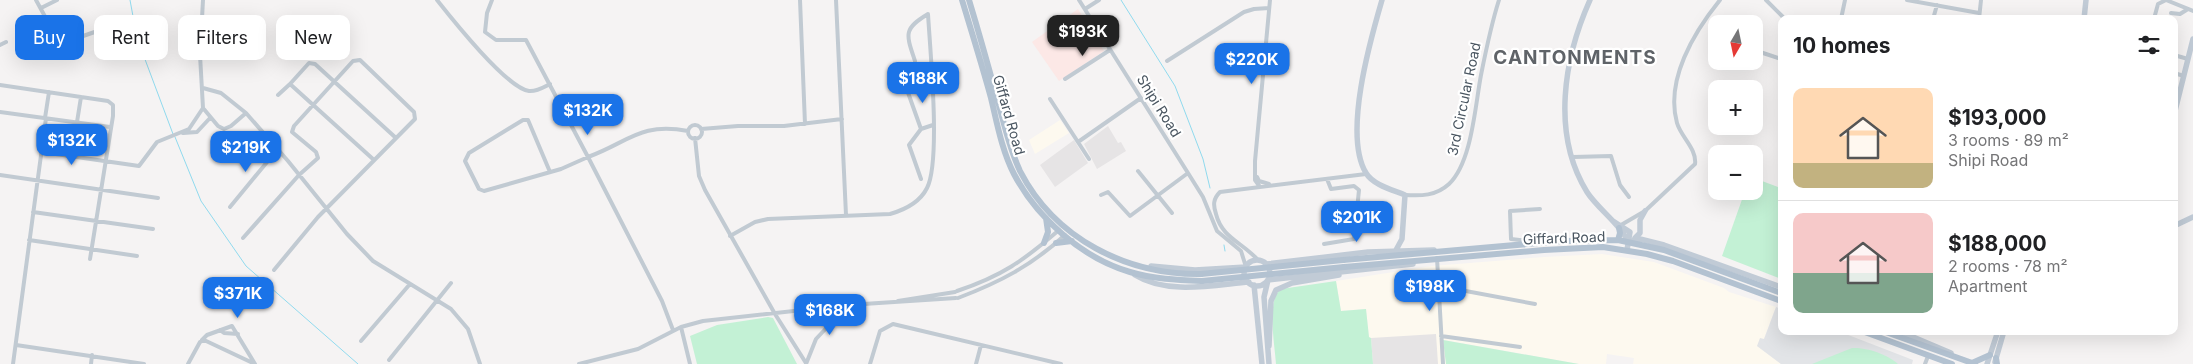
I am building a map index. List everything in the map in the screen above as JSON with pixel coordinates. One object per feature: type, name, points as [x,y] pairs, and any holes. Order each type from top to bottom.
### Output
[{"type":"main road","name":"Giffard Road","points":[[962,0],[1004,149],[1014,174],[1046,218],[1064,231],[1130,265],[1202,278]]},
{"type":"main road","name":"Giffard Road","points":[[969,0],[1010,146],[1021,171],[1050,214],[1072,240],[1104,261],[1131,272],[1159,278],[1202,278],[1580,248],[1628,250],[1673,261],[1778,300]]},
{"type":"main road","points":[[1044,243],[1048,232],[1046,218]]},
{"type":"main road","points":[[1618,240],[1620,226]]},
{"type":"main road","name":"Giffard Road","points":[[1344,266],[1502,246],[1594,239],[1618,240],[1664,250],[1778,293]]},
{"type":"main road","points":[[1056,243],[1072,240]]},
{"type":"main road","points":[[1873,335],[1940,362],[1952,364]]},
{"type":"main road","points":[[1894,335],[1974,363],[1994,360]]},
{"type":"street","points":[[36,0],[60,44],[94,32]]},
{"type":"street","points":[[41,8],[57,0]]},
{"type":"street","points":[[42,152],[139,166],[153,145],[189,129],[203,108],[200,55],[202,0]]},
{"type":"street","points":[[436,0],[492,65],[519,86],[527,91],[536,90],[550,84]]},
{"type":"street","points":[[492,0],[487,12],[486,32],[496,40],[526,40],[588,157],[662,302],[674,330]]},
{"type":"street","points":[[800,0],[806,124]]},
{"type":"street","points":[[836,0],[846,215]]},
{"type":"street","name":"Shipi Road","points":[[1079,0],[1206,203],[1217,231],[1241,251],[1246,267]]},
{"type":"street","points":[[1085,9],[1099,0]]},
{"type":"street","points":[[1260,187],[1255,180],[1255,170],[1270,0]]},
{"type":"street","points":[[1382,0],[1369,53],[1358,112],[1357,149],[1366,174],[1380,184],[1405,195],[1402,239],[1396,250]]},
{"type":"street","name":"3rd Circular Road","points":[[1405,195],[1422,196],[1441,190],[1448,185],[1460,168],[1468,144],[1487,43],[1499,0]]},
{"type":"street","points":[[1590,0],[1571,52],[1566,128],[1572,158],[1586,192],[1607,218],[1620,226],[1628,242],[1628,250]]},
{"type":"street","points":[[1620,226],[1645,211],[1695,164],[1694,152],[1677,124],[1675,109],[1676,90],[1680,70],[1697,33],[1720,0]]},
{"type":"street","points":[[1766,0],[1781,15]]},
{"type":"street","points":[[1842,15],[1846,0]]},
{"type":"street","points":[[1907,0],[1980,12]]},
{"type":"street","points":[[1980,15],[1981,0]]},
{"type":"street","points":[[2084,15],[2086,0]]},
{"type":"street","points":[[2155,15],[2158,4],[2162,1],[2178,3],[2193,11]]},
{"type":"street","points":[[1934,15],[1937,6]]},
{"type":"street","points":[[1167,61],[1244,12],[1269,8]]},
{"type":"street","points":[[2171,13],[2180,14],[2188,9]]},
{"type":"street","points":[[730,236],[755,222],[768,219],[890,214],[901,211],[918,199],[927,188],[934,158],[928,14],[910,27],[908,33],[915,61]]},
{"type":"street","points":[[2178,99],[2188,59],[2192,51],[2193,39]]},
{"type":"street","points":[[0,45],[6,42]]},
{"type":"street","points":[[1065,80],[1110,50]]},
{"type":"street","points":[[1763,53],[1778,58]]},
{"type":"street","points":[[2178,56],[2188,59]]},
{"type":"street","points":[[243,238],[299,175],[318,158],[316,152],[292,132],[294,126],[353,61],[360,60],[414,112],[415,119],[304,232],[274,270]]},
{"type":"street","points":[[278,95],[312,63],[396,138]]},
{"type":"street","points":[[2178,74],[2184,76]]},
{"type":"street","points":[[290,84],[374,160]]},
{"type":"street","points":[[0,85],[112,102],[114,108],[90,259]]},
{"type":"street","points":[[906,87],[921,129]]},
{"type":"street","points":[[203,88],[221,93],[246,113],[352,240],[373,261],[451,310],[468,329],[480,364]]},
{"type":"street","points":[[908,92],[931,91]]},
{"type":"street","points":[[13,364],[42,152],[48,92]]},
{"type":"street","points":[[77,122],[81,97]]},
{"type":"street","points":[[1078,142],[1141,98]]},
{"type":"street","points":[[1050,99],[1089,158]]},
{"type":"street","points":[[203,108],[210,118],[224,129],[231,126],[246,113]]},
{"type":"street","points":[[0,112],[110,127]]},
{"type":"street","points":[[183,132],[197,132],[210,118]]},
{"type":"street","points":[[688,131],[694,125],[701,129],[738,126],[758,127],[806,124],[842,119]]},
{"type":"street","points":[[550,172],[528,120],[523,120],[469,152],[465,157],[465,161],[479,188],[484,191],[550,172],[588,157],[643,130],[660,128],[688,131]]},
{"type":"street","points":[[921,179],[909,145],[921,129],[933,124]]},
{"type":"street","points":[[695,138],[700,135],[701,129]]},
{"type":"street","points":[[688,131],[690,136],[695,138]]},
{"type":"street","points":[[695,138],[699,176],[730,236],[806,364]]},
{"type":"street","points":[[230,207],[277,150]]},
{"type":"street","points":[[1572,158],[1611,156],[1620,185],[1629,198]]},
{"type":"street","points":[[1255,170],[1259,181],[1276,185]]},
{"type":"street","points":[[1138,171],[1172,213]]},
{"type":"street","points":[[1101,195],[1108,192],[1130,216],[1188,173]]},
{"type":"street","points":[[1269,364],[1264,297],[1270,272],[1267,264],[1258,260],[1220,228],[1214,204],[1217,194],[1224,190],[1366,174]]},
{"type":"street","points":[[0,176],[158,198]]},
{"type":"street","points":[[1324,244],[1354,239],[1358,190],[1354,186],[1331,189],[1328,178]]},
{"type":"street","points":[[1511,239],[1510,211],[1540,208]]},
{"type":"street","points":[[1628,242],[1640,233],[1640,220],[1645,211]]},
{"type":"street","points":[[33,212],[153,229]]},
{"type":"street","points":[[2178,224],[2193,217]]},
{"type":"street","points":[[579,364],[638,349],[674,330],[703,321],[848,305],[957,298],[983,289],[1018,272],[1056,243],[1064,231]]},
{"type":"street","points":[[896,302],[956,292],[1004,273],[1026,260],[1044,243],[1064,231]]},
{"type":"street","points":[[1402,239],[1410,249]]},
{"type":"street","points":[[1502,246],[1511,239],[1546,242]]},
{"type":"street","name":"Giffard Road","points":[[1628,242],[1640,239],[1664,245],[1778,286]]},
{"type":"street","points":[[29,240],[137,256]]},
{"type":"street","name":"Giffard Road","points":[[1267,264],[1410,249],[1447,252]]},
{"type":"street","points":[[1437,258],[1443,364]]},
{"type":"street","points":[[1258,260],[1251,262],[1246,267],[1245,275],[1252,284],[1262,364]]},
{"type":"street","name":"Giffard Road","points":[[1130,265],[1195,270],[1246,267]]},
{"type":"street","points":[[1268,350],[1271,336],[1271,301],[1276,290],[1287,284],[1334,277],[1344,266]]},
{"type":"street","name":"Giffard Road","points":[[1268,280],[1344,266]]},
{"type":"street","name":"Giffard Road","points":[[1131,272],[1149,281],[1189,287],[1252,284]]},
{"type":"street","points":[[1252,284],[1262,284],[1268,280]]},
{"type":"street","points":[[389,360],[438,302],[451,283]]},
{"type":"street","points":[[361,341],[410,284]]},
{"type":"street","points":[[1439,286],[1535,304]]},
{"type":"street","points":[[806,364],[812,347],[823,329],[848,305]]},
{"type":"street","points":[[870,364],[880,331],[893,324],[1060,364]]},
{"type":"street","points":[[188,364],[207,335],[232,326],[255,364]]},
{"type":"street","points":[[681,327],[690,364]]},
{"type":"street","points":[[220,330],[224,333],[238,334]]},
{"type":"street","points":[[1909,335],[1945,350],[1957,358]]},
{"type":"street","points":[[1994,360],[1997,335]]},
{"type":"street","points":[[1987,364],[1994,360],[2003,335]]},
{"type":"street","points":[[1441,336],[1520,347]]},
{"type":"street","points":[[202,340],[255,364]]},
{"type":"street","points":[[16,345],[144,364]]},
{"type":"street","points":[[976,364],[981,345]]},
{"type":"street","points":[[241,358],[248,351]]},
{"type":"street","points":[[91,364],[92,355]]},
{"type":"street","points":[[1925,364],[1928,356]]},
{"type":"shaded area","points":[[1078,9],[1104,51],[1059,81],[1032,42]]},
{"type":"shaded area","points":[[1060,120],[1069,133],[1035,154],[1029,140]]},
{"type":"shaded area","points":[[1108,126],[1118,143],[1121,142],[1126,151],[1097,169],[1084,144]]},
{"type":"shaded area","points":[[1074,140],[1088,163],[1055,187],[1040,165]]},
{"type":"shaded area","points":[[1602,254],[1654,262],[1724,288],[1729,292],[1776,307],[1764,339],[1757,346],[1781,364],[1633,364],[1634,358],[1607,354],[1606,364],[1579,364],[1444,340],[1446,364],[1373,364],[1366,309],[1341,311],[1336,281],[1432,266]]},
{"type":"shaded area","points":[[1776,307],[1778,308],[1778,335],[1848,335],[1913,360],[1912,364],[1781,364],[1757,346],[1760,338],[1764,339]]},
{"type":"shaded area","points":[[1436,334],[1438,364],[1373,364],[1371,338]]},
{"type":"green space","points":[[1763,181],[1778,187],[1778,278],[1722,256],[1742,200],[1763,200]]},
{"type":"green space","points":[[1336,281],[1341,311],[1366,309],[1373,364],[1276,364],[1273,312],[1276,294],[1281,289]]},
{"type":"green space","points":[[768,317],[773,318],[797,364],[697,364],[690,336],[717,325]]},
{"type":"green space","points":[[1443,340],[1579,364],[1446,364]]},
{"type":"green space","points":[[1852,348],[1876,352],[1894,360],[1898,364],[1812,364]]},
{"type":"waterway","points":[[130,0],[137,38],[173,134]]},
{"type":"waterway","points":[[1121,0],[1175,86],[1203,159],[1210,188]]},
{"type":"waterway","points":[[175,137],[201,201],[246,266],[358,364]]},
{"type":"waterway","points":[[1224,245],[1225,251]]},
{"type":"district","name":"CANTONMENTS","points":[[1575,57]]}]
